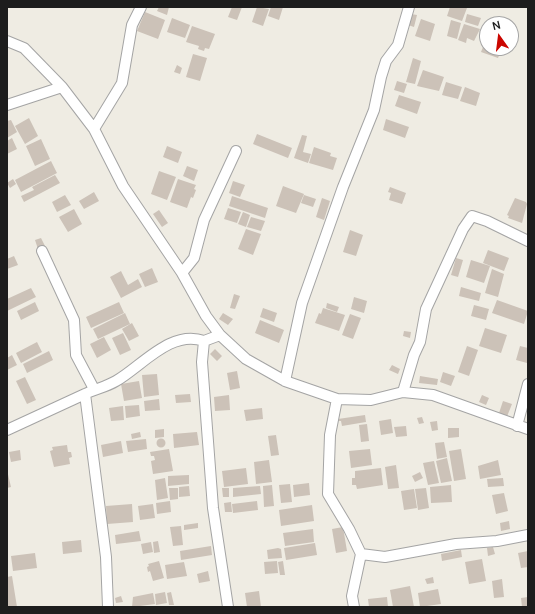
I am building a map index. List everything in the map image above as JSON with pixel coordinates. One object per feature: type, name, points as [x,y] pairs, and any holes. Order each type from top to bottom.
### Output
[{"type":"street","points":[[94,129],[122,83],[132,25],[141,7]]},
{"type":"street","points":[[285,380],[302,303],[343,187],[374,110],[380,77],[386,61],[398,45],[408,7]]},
{"type":"street","points":[[7,41],[24,48],[62,87],[94,129],[123,186],[182,273],[198,304],[220,335],[246,359],[285,380],[337,399],[371,400],[403,392],[433,396],[528,429]]},
{"type":"street","points":[[7,105],[62,87]]},
{"type":"street","points":[[182,273],[194,258],[204,220],[236,151]]},
{"type":"street","points":[[403,392],[414,355],[420,342],[426,308],[462,229],[472,216],[487,221],[528,241]]},
{"type":"street","points":[[42,252],[74,320],[76,355],[89,392],[106,557],[108,607]]},
{"type":"street","points":[[7,430],[89,392],[115,382],[156,352],[182,338],[194,337],[204,341],[220,335]]},
{"type":"street","points":[[204,341],[202,362],[213,508],[228,607]]},
{"type":"street","points":[[517,426],[528,384]]},
{"type":"street","points":[[337,399],[330,435],[328,494],[349,529],[361,554],[352,596],[354,607]]},
{"type":"street","points":[[361,554],[386,557],[456,544],[497,541],[528,535]]},
{"type":"building","points":[[159,7],[169,7],[167,15],[157,11]]},
{"type":"building","points":[[232,7],[242,7],[237,20],[228,17]]},
{"type":"building","points":[[257,7],[269,9],[263,26],[252,22]]},
{"type":"building","points":[[271,7],[283,7],[279,20],[268,16]]},
{"type":"building","points":[[450,7],[467,8],[462,21],[447,16]]},
{"type":"building","points":[[145,12],[165,20],[158,39],[137,31]]},
{"type":"building","points":[[411,14],[417,15],[414,27],[408,25]]},
{"type":"building","points":[[467,14],[479,17],[478,26],[465,22]]},
{"type":"building","points":[[172,18],[190,25],[185,38],[167,32]]},
{"type":"building","points":[[421,19],[435,24],[430,41],[415,36]]},
{"type":"building","points":[[451,20],[461,23],[457,39],[447,36]]},
{"type":"building","points":[[464,24],[479,29],[474,41],[467,38],[466,43],[458,40]]},
{"type":"building","points":[[192,26],[215,34],[209,49],[205,48],[204,51],[198,49],[199,46],[186,42]]},
{"type":"building","points":[[193,54],[207,58],[200,81],[186,77]]},
{"type":"building","points":[[413,58],[421,61],[415,84],[406,82]]},
{"type":"building","points":[[177,65],[182,68],[180,74],[174,72]]},
{"type":"building","points":[[423,70],[444,77],[439,91],[417,86]]},
{"type":"building","points":[[397,81],[407,84],[404,93],[394,90]]},
{"type":"building","points":[[446,82],[462,87],[458,99],[442,95]]},
{"type":"building","points":[[465,87],[480,93],[476,106],[460,101]]},
{"type":"building","points":[[399,95],[421,102],[417,114],[395,106]]},
{"type":"building","points":[[29,118],[38,136],[25,144],[15,126]]},
{"type":"building","points":[[386,119],[409,127],[405,138],[383,130]]},
{"type":"building","points":[[11,120],[17,132],[7,138],[7,121]]},
{"type":"building","points":[[257,134],[292,148],[288,158],[253,144]]},
{"type":"building","points":[[302,135],[307,136],[303,152],[311,154],[308,163],[294,158]]},
{"type":"building","points":[[12,138],[17,149],[7,154],[7,141]]},
{"type":"building","points":[[41,139],[50,159],[35,166],[26,146]]},
{"type":"building","points":[[167,146],[182,152],[178,163],[163,157]]},
{"type":"building","points":[[314,147],[331,153],[330,156],[337,158],[333,170],[309,163]]},
{"type":"building","points":[[51,161],[57,173],[21,192],[15,180]]},
{"type":"building","points":[[187,166],[198,170],[194,181],[183,176]]},
{"type":"building","points":[[159,171],[176,177],[167,200],[151,194]]},
{"type":"building","points":[[55,175],[60,183],[24,202],[21,196],[34,190],[32,187]]},
{"type":"building","points":[[13,179],[16,184],[10,188],[7,183]]},
{"type":"building","points":[[178,179],[196,185],[193,198],[191,197],[187,208],[170,202]]},
{"type":"building","points":[[233,181],[245,185],[240,197],[229,193]]},
{"type":"building","points":[[283,186],[304,194],[296,213],[276,206]]},
{"type":"building","points":[[390,187],[406,193],[402,204],[389,200],[391,193],[388,192]]},
{"type":"building","points":[[94,192],[99,201],[84,209],[79,201]]},
{"type":"building","points":[[65,195],[71,205],[57,212],[52,202]]},
{"type":"building","points":[[304,195],[316,199],[313,207],[301,203]]},
{"type":"building","points":[[232,196],[268,208],[265,218],[229,206]]},
{"type":"building","points":[[322,198],[330,201],[324,220],[316,217]]},
{"type":"building","points":[[515,198],[526,202],[527,204],[522,223],[508,218],[509,216],[507,215]]},
{"type":"building","points":[[228,208],[241,212],[237,223],[224,219]]},
{"type":"building","points":[[74,209],[82,224],[68,232],[59,217]]},
{"type":"building","points":[[159,210],[168,223],[162,227],[153,214]]},
{"type":"building","points":[[243,212],[250,215],[246,227],[238,224]]},
{"type":"building","points":[[251,217],[265,221],[261,231],[247,227]]},
{"type":"building","points":[[246,229],[261,234],[253,255],[238,249]]},
{"type":"building","points":[[350,230],[363,235],[356,256],[343,252]]},
{"type":"building","points":[[41,238],[45,246],[38,249],[35,240]]},
{"type":"building","points":[[488,250],[509,258],[504,271],[483,263]]},
{"type":"building","points":[[14,256],[18,265],[7,269],[7,259]]},
{"type":"building","points":[[456,258],[463,260],[458,277],[451,275]]},
{"type":"building","points":[[471,260],[490,266],[484,283],[466,277]]},
{"type":"building","points":[[152,268],[158,282],[145,287],[139,274]]},
{"type":"building","points":[[492,269],[504,274],[498,297],[485,293]]},
{"type":"building","points":[[121,271],[128,285],[138,279],[142,287],[121,298],[110,277]]},
{"type":"building","points":[[461,287],[481,293],[479,301],[459,296]]},
{"type":"building","points":[[31,288],[36,297],[7,311],[7,299]]},
{"type":"building","points":[[234,294],[240,296],[235,309],[230,308]]},
{"type":"building","points":[[354,297],[367,301],[364,313],[351,309]]},
{"type":"building","points":[[497,300],[528,311],[524,324],[492,313]]},
{"type":"building","points":[[35,302],[39,311],[21,320],[17,311]]},
{"type":"building","points":[[119,302],[124,313],[91,328],[86,317]]},
{"type":"building","points":[[327,303],[339,307],[337,312],[326,308]]},
{"type":"building","points":[[474,305],[489,309],[486,320],[471,316]]},
{"type":"building","points":[[263,308],[277,313],[274,322],[260,317]]},
{"type":"building","points":[[323,308],[345,315],[339,331],[315,323]]},
{"type":"building","points":[[125,313],[130,324],[98,339],[93,329]]},
{"type":"building","points":[[223,313],[233,319],[228,325],[219,319]]},
{"type":"building","points":[[350,314],[361,318],[353,339],[342,335]]},
{"type":"building","points":[[260,320],[284,330],[279,343],[255,333]]},
{"type":"building","points":[[132,323],[139,336],[129,341],[122,329]]},
{"type":"building","points":[[485,328],[507,335],[501,353],[479,346]]},
{"type":"building","points":[[404,331],[411,332],[410,338],[403,336]]},
{"type":"building","points":[[123,333],[131,350],[120,355],[112,338]]},
{"type":"building","points":[[104,337],[111,350],[97,358],[90,344]]},
{"type":"building","points":[[37,342],[42,352],[21,363],[16,353]]},
{"type":"building","points":[[467,346],[478,350],[469,376],[458,372]]},
{"type":"building","points":[[520,346],[528,348],[527,363],[516,360]]},
{"type":"building","points":[[215,349],[222,356],[217,361],[210,354]]},
{"type":"building","points":[[49,351],[53,360],[27,373],[23,364]]},
{"type":"building","points":[[12,355],[17,365],[7,370],[7,358]]},
{"type":"building","points":[[392,365],[400,369],[398,374],[389,370]]},
{"type":"building","points":[[237,371],[240,388],[230,390],[227,373]]},
{"type":"building","points":[[443,372],[455,376],[451,386],[440,382]]},
{"type":"building","points":[[157,374],[159,395],[144,397],[142,375]]},
{"type":"building","points":[[420,376],[438,379],[437,385],[419,383]]},
{"type":"building","points":[[25,377],[36,400],[27,404],[16,381]]},
{"type":"building","points":[[139,381],[142,398],[124,401],[121,384]]},
{"type":"building","points":[[190,394],[191,402],[176,403],[175,395]]},
{"type":"building","points":[[229,395],[230,410],[215,411],[214,397]]},
{"type":"building","points":[[482,395],[489,398],[486,405],[479,402]]},
{"type":"building","points":[[159,399],[160,410],[145,411],[144,401]]},
{"type":"building","points":[[503,401],[512,404],[506,419],[498,416]]},
{"type":"building","points":[[139,405],[140,416],[126,418],[125,406]]},
{"type":"building","points":[[123,406],[124,420],[111,421],[109,408]]},
{"type":"building","points":[[262,408],[263,419],[246,421],[244,410]]},
{"type":"building","points":[[365,415],[366,422],[342,426],[341,421],[338,419]]},
{"type":"building","points":[[422,417],[424,423],[419,424],[417,418]]},
{"type":"building","points":[[391,419],[393,433],[381,435],[379,421]]},
{"type":"building","points":[[437,421],[438,430],[432,431],[430,422]]},
{"type":"building","points":[[367,424],[369,441],[361,442],[359,425]]},
{"type":"building","points":[[406,426],[407,436],[396,437],[394,427]]},
{"type":"building","points":[[448,428],[459,428],[459,437],[448,438]]},
{"type":"building","points":[[164,429],[164,437],[155,438],[155,430]]},
{"type":"building","points":[[140,432],[141,437],[132,439],[131,434]]},
{"type":"building","points":[[197,432],[199,445],[174,448],[173,434]]},
{"type":"building","points":[[276,435],[279,455],[271,456],[268,436]]},
{"type":"building","points":[[161,438],[166,443],[161,448],[156,443]]},
{"type":"building","points":[[146,439],[147,449],[128,452],[126,441]]},
{"type":"building","points":[[121,441],[123,453],[103,457],[101,445]]},
{"type":"building","points":[[444,442],[447,457],[437,459],[435,443]]},
{"type":"building","points":[[67,445],[68,452],[71,452],[72,457],[69,458],[70,464],[54,467],[50,451],[53,450],[52,447]]},
{"type":"building","points":[[169,449],[173,471],[153,474],[151,461],[155,460],[154,456],[151,456],[150,452]]},
{"type":"building","points":[[370,449],[372,465],[351,468],[349,451]]},
{"type":"building","points":[[461,449],[466,479],[454,481],[449,451]]},
{"type":"building","points":[[20,450],[21,460],[11,462],[9,452]]},
{"type":"building","points":[[447,458],[452,481],[441,483],[436,461]]},
{"type":"building","points":[[269,460],[272,482],[256,484],[254,462]]},
{"type":"building","points":[[498,460],[501,475],[480,479],[478,466]]},
{"type":"building","points":[[434,461],[439,483],[428,485],[423,463]]},
{"type":"building","points":[[396,465],[399,488],[388,489],[385,467]]},
{"type":"building","points":[[246,468],[248,484],[224,487],[222,471]]},
{"type":"building","points":[[381,468],[383,485],[357,489],[356,485],[352,485],[352,478],[355,478],[355,471]]},
{"type":"building","points":[[7,470],[11,487],[7,488]]},
{"type":"building","points":[[420,472],[423,478],[415,482],[412,476]]},
{"type":"building","points":[[189,475],[189,484],[168,486],[168,476]]},
{"type":"building","points":[[165,478],[168,498],[157,500],[155,480]]},
{"type":"building","points":[[503,478],[504,486],[488,487],[487,479]]},
{"type":"building","points":[[309,483],[310,495],[294,497],[293,485]]},
{"type":"building","points":[[290,484],[292,502],[281,503],[279,485]]},
{"type":"building","points":[[272,485],[274,506],[264,507],[263,486]]},
{"type":"building","points":[[451,485],[452,502],[431,503],[430,487]]},
{"type":"building","points":[[189,486],[190,496],[179,497],[179,487]]},
{"type":"building","points":[[260,486],[261,494],[233,497],[233,488]]},
{"type":"building","points":[[169,488],[178,488],[178,499],[170,500]]},
{"type":"building","points":[[222,488],[229,488],[229,497],[223,497]]},
{"type":"building","points":[[426,488],[429,508],[418,510],[415,489]]},
{"type":"building","points":[[414,489],[417,508],[404,510],[401,491]]},
{"type":"building","points":[[504,493],[508,511],[496,514],[492,495]]},
{"type":"building","points":[[170,501],[171,512],[157,514],[156,503]]},
{"type":"building","points":[[257,501],[258,510],[233,513],[232,504]]},
{"type":"building","points":[[231,502],[232,512],[225,512],[224,503]]},
{"type":"building","points":[[132,504],[133,522],[107,524],[106,506]]},
{"type":"building","points":[[153,504],[155,518],[140,520],[138,506]]},
{"type":"building","points":[[312,505],[314,521],[281,526],[279,510]]},
{"type":"building","points":[[509,521],[510,529],[501,531],[500,523]]},
{"type":"building","points":[[198,523],[198,528],[184,530],[184,525]]},
{"type":"building","points":[[181,526],[183,545],[173,546],[170,527]]},
{"type":"building","points":[[343,527],[347,551],[336,553],[332,529]]},
{"type":"building","points":[[313,529],[314,542],[285,546],[283,533]]},
{"type":"building","points":[[139,531],[141,541],[116,544],[115,535]]},
{"type":"building","points":[[81,540],[82,552],[63,554],[62,542]]},
{"type":"building","points":[[158,541],[160,552],[154,553],[153,542]]},
{"type":"building","points":[[151,542],[153,552],[143,554],[141,544]]},
{"type":"building","points":[[315,543],[317,555],[286,560],[284,548]]},
{"type":"building","points":[[211,546],[212,555],[181,560],[180,551]]},
{"type":"building","points":[[493,547],[495,554],[488,556],[487,548]]},
{"type":"building","points":[[278,548],[281,549],[282,558],[268,559],[267,550]]},
{"type":"building","points":[[461,550],[462,557],[442,561],[441,554]]},
{"type":"building","points":[[528,551],[528,567],[521,568],[518,553]]},
{"type":"building","points":[[35,553],[37,568],[13,571],[11,556]]},
{"type":"building","points":[[482,559],[486,581],[469,584],[465,562]]},
{"type":"building","points":[[159,561],[164,578],[153,581],[147,567],[149,566],[148,564]]},
{"type":"building","points":[[277,561],[278,573],[265,574],[264,562]]},
{"type":"building","points":[[283,561],[285,575],[280,575],[278,562]]},
{"type":"building","points":[[184,562],[187,576],[167,579],[165,565]]},
{"type":"building","points":[[208,571],[210,581],[199,583],[197,574]]},
{"type":"building","points":[[12,576],[17,607],[7,607],[7,577]]},
{"type":"building","points":[[433,577],[434,583],[427,584],[425,579]]},
{"type":"building","points":[[502,579],[504,597],[494,598],[492,581]]},
{"type":"building","points":[[410,586],[414,607],[393,607],[390,590]]},
{"type":"building","points":[[438,589],[441,604],[420,607],[418,593]]},
{"type":"building","points":[[259,591],[261,607],[247,607],[245,593]]},
{"type":"building","points":[[165,592],[167,603],[156,605],[155,594]]},
{"type":"building","points":[[171,592],[174,605],[169,605],[167,593]]},
{"type":"building","points":[[153,593],[155,604],[132,607],[133,597]]},
{"type":"building","points":[[121,596],[123,602],[116,603],[115,598]]},
{"type":"building","points":[[387,597],[388,607],[369,607],[368,599]]},
{"type":"building","points":[[528,597],[528,607],[522,607],[521,598]]}]
